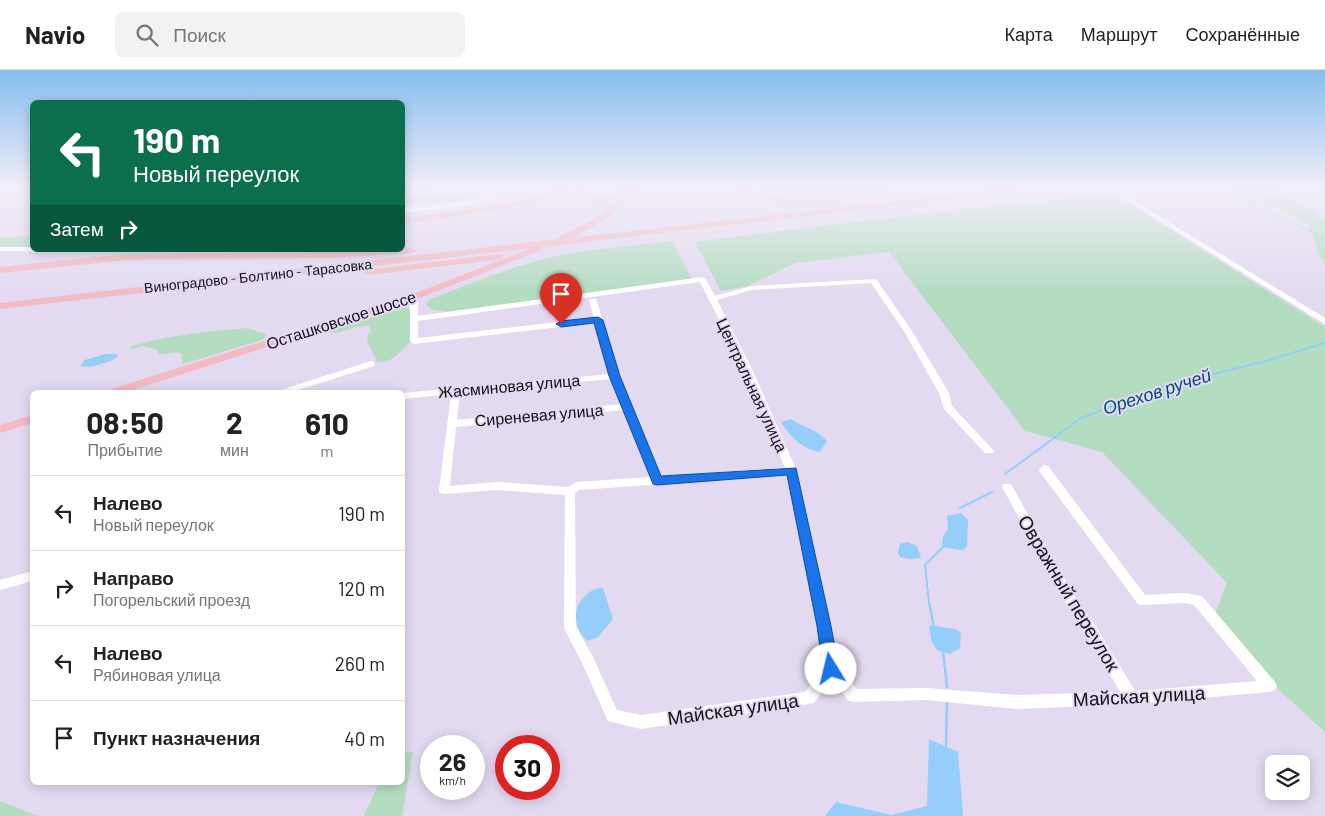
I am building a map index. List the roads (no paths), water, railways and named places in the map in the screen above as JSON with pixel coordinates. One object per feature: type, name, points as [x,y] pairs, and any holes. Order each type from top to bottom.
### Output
[{"type":"main road","points":[[0,306],[452,263],[496,257],[560,240],[590,224]]},
{"type":"main road","name":"Виноградово - Болтино - Тарасовка","points":[[0,306],[380,262],[675,224]]},
{"type":"main road","name":"Виноградово - Болтино - Тарасовка","points":[[0,270],[128,257],[332,255],[494,247],[606,237],[719,224]]},
{"type":"main road","points":[[496,266],[568,247],[752,224]]},
{"type":"main road","name":"Осташковское шоссе","points":[[121,390],[414,297],[560,240]]},
{"type":"main road","points":[[0,263],[102,252]]},
{"type":"main road","points":[[128,257],[197,252]]},
{"type":"main road","points":[[0,300],[380,262]]},
{"type":"main road","points":[[0,429],[30,420]]},
{"type":"street","points":[[1167,224],[1325,322]]},
{"type":"street","points":[[0,249],[30,249]]},
{"type":"street","name":"Центральная улица","points":[[414,319],[702,280],[748,370],[792,471],[831,669]]},
{"type":"street","points":[[712,299],[750,288],[872,281],[908,331],[944,394],[947,407],[989,451]]},
{"type":"street","points":[[414,297],[414,341],[598,320]]},
{"type":"street","points":[[593,301],[615,376],[657,481]]},
{"type":"street","points":[[290,390],[371,364]]},
{"type":"street","name":"Жасминовая улица","points":[[405,396],[615,376]]},
{"type":"street","points":[[456,390],[444,490],[498,486],[570,492],[577,486],[792,471]]},
{"type":"street","name":"Сиреневая улица","points":[[451,424],[627,407]]},
{"type":"street","name":"Майская улица","points":[[570,492],[570,628],[587,658],[613,716],[641,722],[809,698],[831,669],[854,696],[926,694],[1017,702],[1131,698],[1270,686],[1198,600],[1185,598],[1142,600],[1044,469]]},
{"type":"street","name":"Овражный переулок","points":[[1007,487],[1075,608],[1088,624],[1131,698]]},
{"type":"street","points":[[0,585],[30,577]]},
{"type":"water","points":[[105,354],[116,354],[118,356],[111,361],[89,367],[80,366],[85,360]]},
{"type":"water","points":[[791,419],[815,431],[827,441],[820,452],[807,448],[797,442],[789,433],[781,422]]},
{"type":"water","points":[[961,513],[968,520],[967,547],[962,550],[946,548],[942,545],[943,536],[948,529],[947,516]]},
{"type":"water","points":[[907,542],[917,546],[921,558],[909,559],[900,557],[898,553],[900,544]]},
{"type":"water","points":[[598,588],[603,588],[613,619],[598,637],[587,641],[577,625],[577,608],[587,594]]},
{"type":"water","points":[[929,625],[955,629],[961,633],[960,648],[950,654],[937,650],[931,640]]},
{"type":"water","points":[[929,739],[958,752],[963,816],[825,816],[836,802],[891,815],[927,806]]},
{"type":"waterway","name":"Орехов ручей","points":[[1294,224],[1320,236],[1325,243]]},
{"type":"waterway","name":"Орехов ручей","points":[[1005,474],[1081,418],[1165,386],[1262,362],[1325,343]]},
{"type":"waterway","name":"Орехов ручей","points":[[960,508],[992,492]]},
{"type":"waterway","name":"Орехов ручей","points":[[929,603],[925,565],[946,544]]},
{"type":"waterway","name":"Орехов ручей","points":[[929,602],[934,628]]},
{"type":"waterway","name":"Орехов ручей","points":[[943,651],[947,687]]},
{"type":"waterway","name":"Орехов ручей","points":[[946,748],[947,700]]}]
